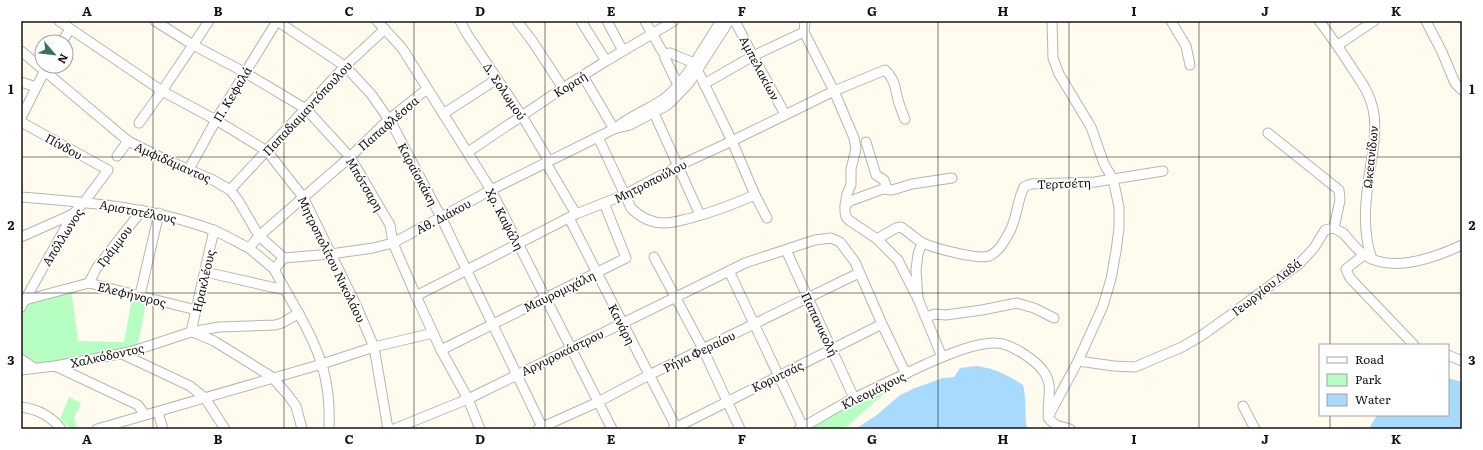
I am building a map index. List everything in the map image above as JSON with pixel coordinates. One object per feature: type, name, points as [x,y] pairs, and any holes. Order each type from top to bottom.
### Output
[{"type":"street","name":"Μητροπολίτου Νικολάου","points":[[60,21],[162,91],[216,120],[267,151],[303,196],[356,305],[374,347],[388,429]]},
{"type":"street","name":"Μπότσαρη","points":[[155,21],[193,45],[244,72],[306,108],[350,157],[390,225],[393,243],[416,296],[441,350],[468,399],[480,429]]},
{"type":"street","points":[[139,123],[209,21]]},
{"type":"street","name":"Καραϊσκάκη","points":[[277,21],[345,66],[371,94],[388,120],[441,217],[517,374],[541,428]]},
{"type":"street","name":"Π. Κεφαλά","points":[[189,169],[244,72],[277,21]]},
{"type":"street","name":"Χρ. Καψάλη","points":[[377,21],[402,48],[491,190],[612,429]]},
{"type":"street","name":"Δ. Σολωμού","points":[[460,21],[467,34],[522,116],[547,162]]},
{"type":"street","points":[[517,21],[533,42],[563,88]]},
{"type":"street","points":[[581,21],[606,61]]},
{"type":"street","points":[[607,21],[623,51]]},
{"type":"street","points":[[645,21],[665,54],[665,58],[678,85]]},
{"type":"street","name":"Κοραή","points":[[468,152],[563,88],[674,21]]},
{"type":"street","name":"Αθ. Διάκου","points":[[614,129],[630,125],[654,113],[666,106],[684,89],[695,66],[721,21]]},
{"type":"street","name":"Αθ. Διάκου","points":[[284,258],[330,254],[372,248],[393,243],[491,190],[614,129],[627,119],[662,100],[678,85],[695,66],[729,21]]},
{"type":"street","name":"Αμπελακίων","points":[[735,21],[752,56],[785,114]]},
{"type":"street","points":[[805,21],[804,32],[834,91],[854,138],[856,149],[851,169],[851,185],[847,194],[845,212],[846,217],[877,239],[898,260],[946,356]]},
{"type":"street","points":[[1052,21],[1054,58],[1059,74],[1070,94],[1081,108],[1091,127],[1104,164],[1113,179],[1119,208],[1119,228],[1111,279],[1103,306],[1078,360],[1048,417],[1056,425],[1070,429]]},
{"type":"street","points":[[1171,21],[1186,46],[1190,65]]},
{"type":"street","name":"Ωκεανίδων","points":[[1320,21],[1338,45],[1370,96],[1374,110],[1374,146],[1366,202],[1368,257]]},
{"type":"street","points":[[1338,45],[1374,21]]},
{"type":"street","points":[[1426,21],[1442,52],[1455,83],[1462,90]]},
{"type":"street","name":"Παπαδιαμαντόπουλου","points":[[230,190],[345,66],[385,28]]},
{"type":"street","points":[[67,34],[70,29]]},
{"type":"street","points":[[704,84],[752,56],[804,32]]},
{"type":"street","name":"Αμφιδάμαντος","points":[[21,51],[34,60]]},
{"type":"street","points":[[665,54],[670,53],[695,66],[732,141],[755,195],[767,218]]},
{"type":"street","name":"Μητροπούλου","points":[[416,296],[466,269],[573,216],[624,195],[678,166],[834,91],[885,70],[891,75],[895,83],[898,100],[904,119]]},
{"type":"street","points":[[21,118],[42,74]]},
{"type":"street","name":"Αμφιδάμαντος","points":[[52,74],[128,141],[162,158],[213,180],[230,190],[238,200],[259,236],[284,258]]},
{"type":"street","points":[[583,76],[614,129]]},
{"type":"street","points":[[443,114],[497,79]]},
{"type":"street","points":[[21,82],[36,87]]},
{"type":"street","name":"Παπαφλέσσα","points":[[249,248],[259,236],[303,196],[350,157],[388,120],[427,89]]},
{"type":"street","points":[[654,113],[700,215]]},
{"type":"street","name":"Πίνδου","points":[[21,122],[108,170]]},
{"type":"street","points":[[1268,133],[1338,190],[1340,200],[1334,228],[1343,233],[1368,257],[1384,263],[1417,262],[1462,245]]},
{"type":"street","points":[[598,137],[631,208],[637,214],[648,220],[663,223],[676,222],[722,208],[755,195]]},
{"type":"street","points":[[117,156],[128,141]]},
{"type":"street","points":[[866,142],[876,175],[884,180],[887,189]]},
{"type":"street","name":"Κανάρη","points":[[547,162],[573,216],[596,272],[675,428]]},
{"type":"street","name":"Απόλλωνος","points":[[22,303],[73,214],[85,202],[108,170]]},
{"type":"street","name":"Τερτσέτη","points":[[877,239],[896,228],[901,227],[922,243],[977,257],[987,257],[995,253],[1011,230],[1020,195],[1024,187],[1032,184],[1095,182],[1163,170]]},
{"type":"street","points":[[846,206],[850,201],[883,189],[952,178]]},
{"type":"street","name":"Αριστοτέλους","points":[[21,197],[85,202],[142,210],[159,214],[214,230],[249,248],[274,269]]},
{"type":"street","name":"Μαυρομιχάλη","points":[[441,350],[626,258],[604,203]]},
{"type":"street","name":"Γράμμου","points":[[90,283],[96,269],[142,210]]},
{"type":"street","points":[[21,237],[73,214]]},
{"type":"street","points":[[140,295],[159,214]]},
{"type":"street","name":"Γεωργίου Λαδά","points":[[1078,360],[1114,366],[1135,367],[1182,347],[1224,320],[1299,264],[1314,248],[1325,230],[1334,228]]},
{"type":"street","name":"Ηρακλέους","points":[[191,332],[214,230]]},
{"type":"street","name":"Αργυροκάστρου","points":[[394,429],[468,399],[621,323],[730,273],[745,263],[815,240],[831,238],[840,242],[848,252],[855,262],[859,273]]},
{"type":"street","points":[[918,298],[916,270],[918,254],[922,243]]},
{"type":"street","name":"Παπανικολή","points":[[786,250],[854,398]]},
{"type":"street","points":[[654,257],[703,349],[740,429]]},
{"type":"street","points":[[1368,257],[1349,266],[1346,270],[1350,278],[1413,344]]},
{"type":"street","points":[[284,258],[274,269],[299,313],[322,364],[329,407],[329,429]]},
{"type":"street","points":[[205,272],[285,290]]},
{"type":"street","points":[[730,273],[801,428]]},
{"type":"street","points":[[859,273],[906,374]]},
{"type":"street","name":"Ρήγα Φεραίου","points":[[541,428],[598,402],[649,375],[859,273]]},
{"type":"street","name":"Ελεφήνορος","points":[[22,303],[90,283],[196,310]]},
{"type":"street","points":[[926,317],[935,314],[946,315],[982,310],[1016,302],[1034,308],[1054,318]]},
{"type":"street","name":"Χαλκόδοντος","points":[[21,370],[55,366],[122,354],[191,332],[219,327],[275,325],[282,323],[299,313]]},
{"type":"street","name":"Κορυτσάς","points":[[675,428],[882,324]]},
{"type":"street","points":[[191,332],[214,340],[272,377],[296,406],[302,429]]},
{"type":"street","points":[[102,428],[272,377],[322,364],[374,347],[433,333]]},
{"type":"street","name":"Κλεομάχους","points":[[801,428],[854,398],[946,356],[980,345],[997,343],[1012,348],[1044,372],[1050,392],[1048,417]]},
{"type":"street","points":[[122,354],[190,386],[205,398],[225,429]]},
{"type":"street","points":[[1449,355],[1462,361]]},
{"type":"street","points":[[21,359],[34,368]]},
{"type":"street","points":[[55,366],[138,405],[145,415]]},
{"type":"street","points":[[1243,406],[1255,429]]},
{"type":"street","points":[[21,407],[43,413],[53,420],[61,429]]},
{"type":"street","points":[[158,412],[163,429]]},
{"type":"green space","points":[[71,288],[78,341],[124,342],[133,293],[147,297],[137,350],[21,370],[21,307],[24,301]]},
{"type":"green space","points":[[906,374],[908,378],[888,390],[844,429],[804,429]]},
{"type":"green space","points":[[69,397],[81,403],[74,418],[77,427],[69,427],[60,419]]},
{"type":"water","points":[[976,366],[1001,372],[1023,385],[1027,429],[856,429],[878,414],[900,395],[943,378],[954,377],[960,368]]},
{"type":"water","points":[[1449,378],[1462,382],[1462,429],[1370,429],[1376,416],[1449,416]]}]
